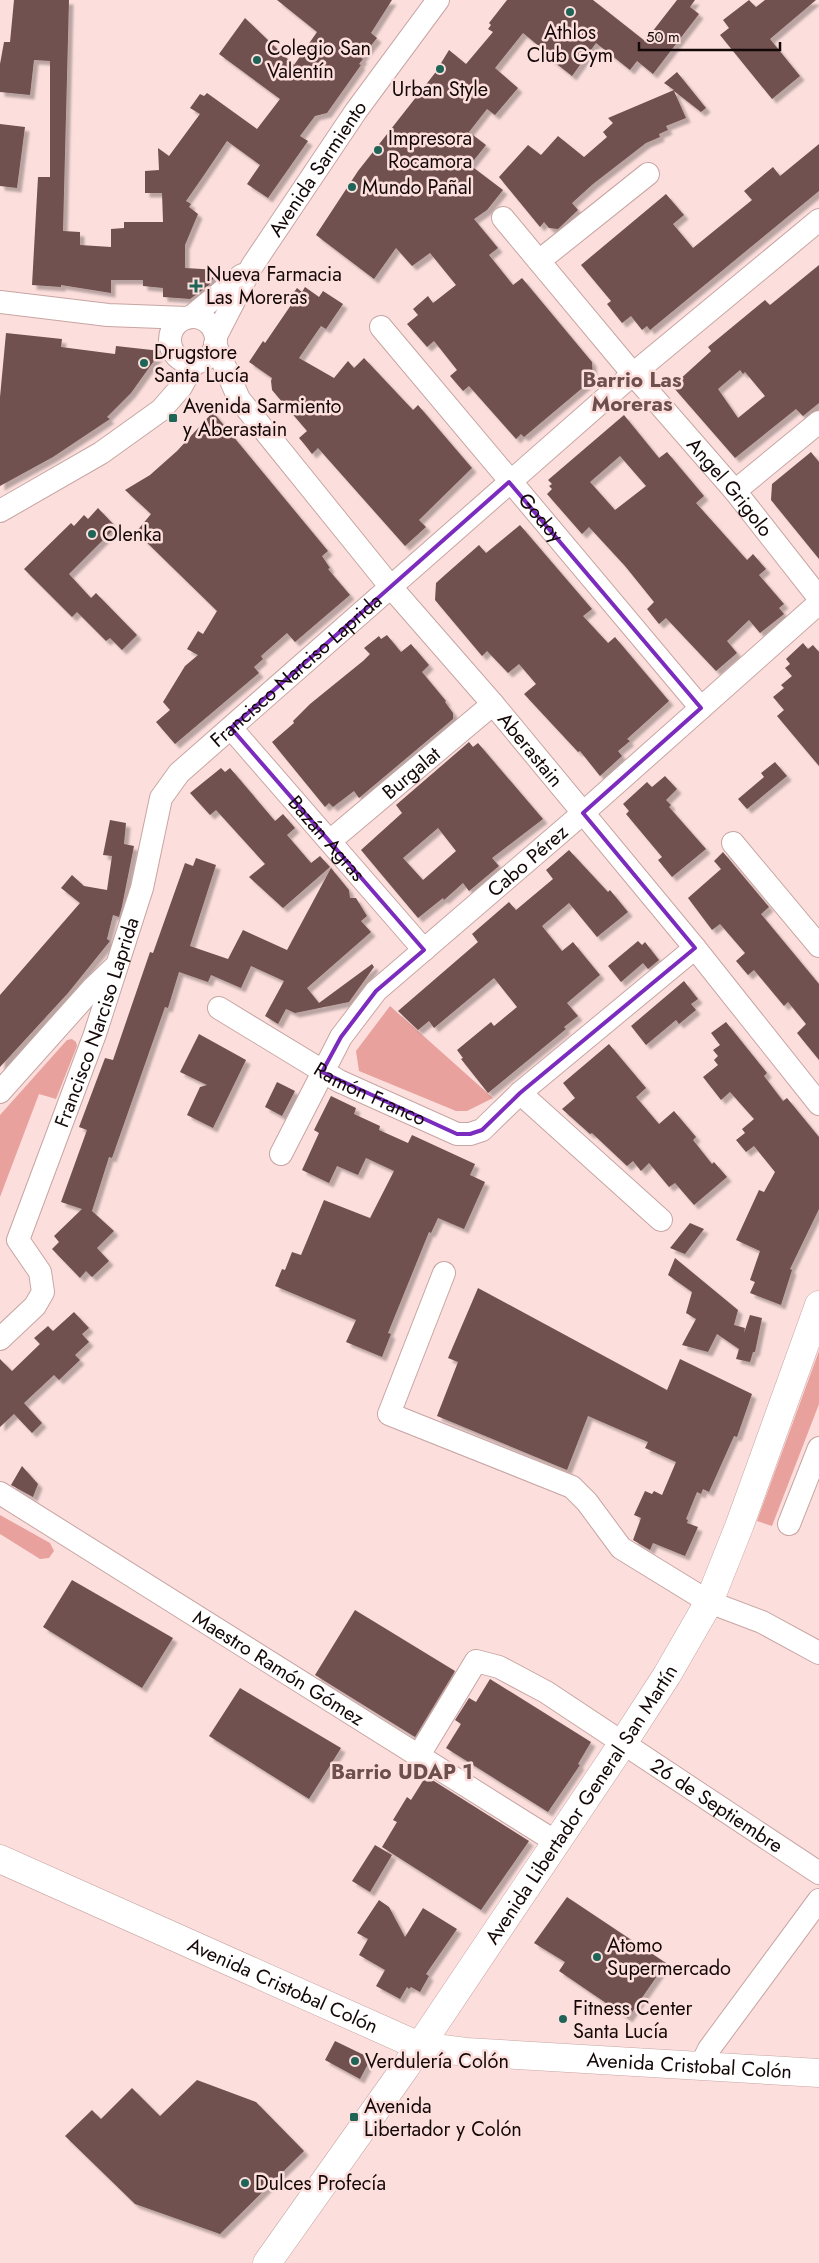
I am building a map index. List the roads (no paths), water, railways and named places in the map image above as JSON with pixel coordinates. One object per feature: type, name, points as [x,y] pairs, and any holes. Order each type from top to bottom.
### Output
[{"type":"main road","name":"Avenida Libertador General San Martín","points":[[268,2263],[419,2046],[556,1842],[667,1675],[709,1602],[740,1524],[819,1305]]},
{"type":"main road","name":"Avenida Cristobal Colón","points":[[0,1859],[419,2046],[466,2052],[819,2073]]},
{"type":"street","name":"Avenida Sarmiento","points":[[215,340],[252,266],[356,111],[438,0]]},
{"type":"street","points":[[539,261],[648,174]]},
{"type":"street","name":"Angel Grigolo","points":[[503,218],[633,374],[735,491],[819,598]]},
{"type":"street","name":"Francisco Narciso Laprida","points":[[0,1339],[35,1306],[44,1292],[40,1272],[18,1240],[95,1034],[142,888],[161,798],[179,773],[633,374],[819,220]]},
{"type":"street","name":"Avenida Sarmiento","points":[[189,318],[252,266]]},
{"type":"street","name":"Aberastain","points":[[0,302],[108,315],[189,318]]},
{"type":"street","name":"Aberastain","points":[[108,315],[148,329],[240,399],[390,586],[493,704],[695,948],[819,1104]]},
{"type":"street","points":[[0,511],[102,453],[171,400],[181,387],[184,357],[171,333],[179,321],[189,318],[202,319],[208,323],[215,340],[208,357],[184,357]]},
{"type":"street","name":"Godoy","points":[[381,327],[702,708]]},
{"type":"street","name":"Aberastain","points":[[215,340],[240,399]]},
{"type":"street","points":[[735,491],[819,422]]},
{"type":"street","name":"Cabo Pérez","points":[[281,1154],[341,1038],[376,991],[583,813],[819,603]]},
{"type":"street","name":"Burgalat","points":[[330,841],[493,704]]},
{"type":"street","name":"Bazán Agras","points":[[230,728],[424,950]]},
{"type":"street","points":[[733,843],[819,946]]},
{"type":"street","name":"Ramón Franco","points":[[219,1008],[322,1072],[457,1134],[470,1134],[482,1130],[520,1093],[695,948]]},
{"type":"street","points":[[0,1092],[92,989],[117,965]]},
{"type":"street","points":[[520,1093],[662,1220]]},
{"type":"street","points":[[444,1273],[389,1414],[572,1488],[587,1502],[621,1548],[709,1602],[762,1622],[819,1653]]},
{"type":"street","points":[[789,1524],[819,1448]]},
{"type":"street","name":"Maestro Ramón Gómez","points":[[0,1493],[556,1842]]},
{"type":"street","name":"26 de Septiembre","points":[[418,1755],[476,1661],[499,1667],[546,1692],[819,1873]]},
{"type":"street","points":[[700,2066],[709,2049],[819,1900]]},
{"type":"place","name":"Athlos Club Gym","points":[[570,12]]},
{"type":"place","name":"Colegio San Valentín","points":[[257,60]]},
{"type":"place","name":"Urban Style","points":[[440,69]]},
{"type":"place","name":"Impresora Rocamora","points":[[378,150]]},
{"type":"place","name":"Mundo Pañal","points":[[352,187]]},
{"type":"place","name":"Nueva Farmacia Las Moreras","points":[[196,286]]},
{"type":"place","name":"Drugstore Santa Lucía","points":[[144,363]]},
{"type":"place","name":"Avenida Sarmiento y Aberastain","points":[[173,418]]},
{"type":"place","name":"Olenka","points":[[92,534]]},
{"type":"place","name":"Atomo Supermercado","points":[[597,1957]]},
{"type":"place","name":"Fitness Center Santa Lucía","points":[[563,2019]]},
{"type":"place","name":"Verdulería Colón","points":[[355,2061]]},
{"type":"place","name":"Avenida Libertador y Colón","points":[[354,2117]]},
{"type":"place","name":"Dulces Profecía","points":[[245,2183]]},
{"type":"district","name":"Barrio Las Moreras","points":[[632,392]]},
{"type":"district","name":"Barrio UDAP 1","points":[[402,1772]]}]
